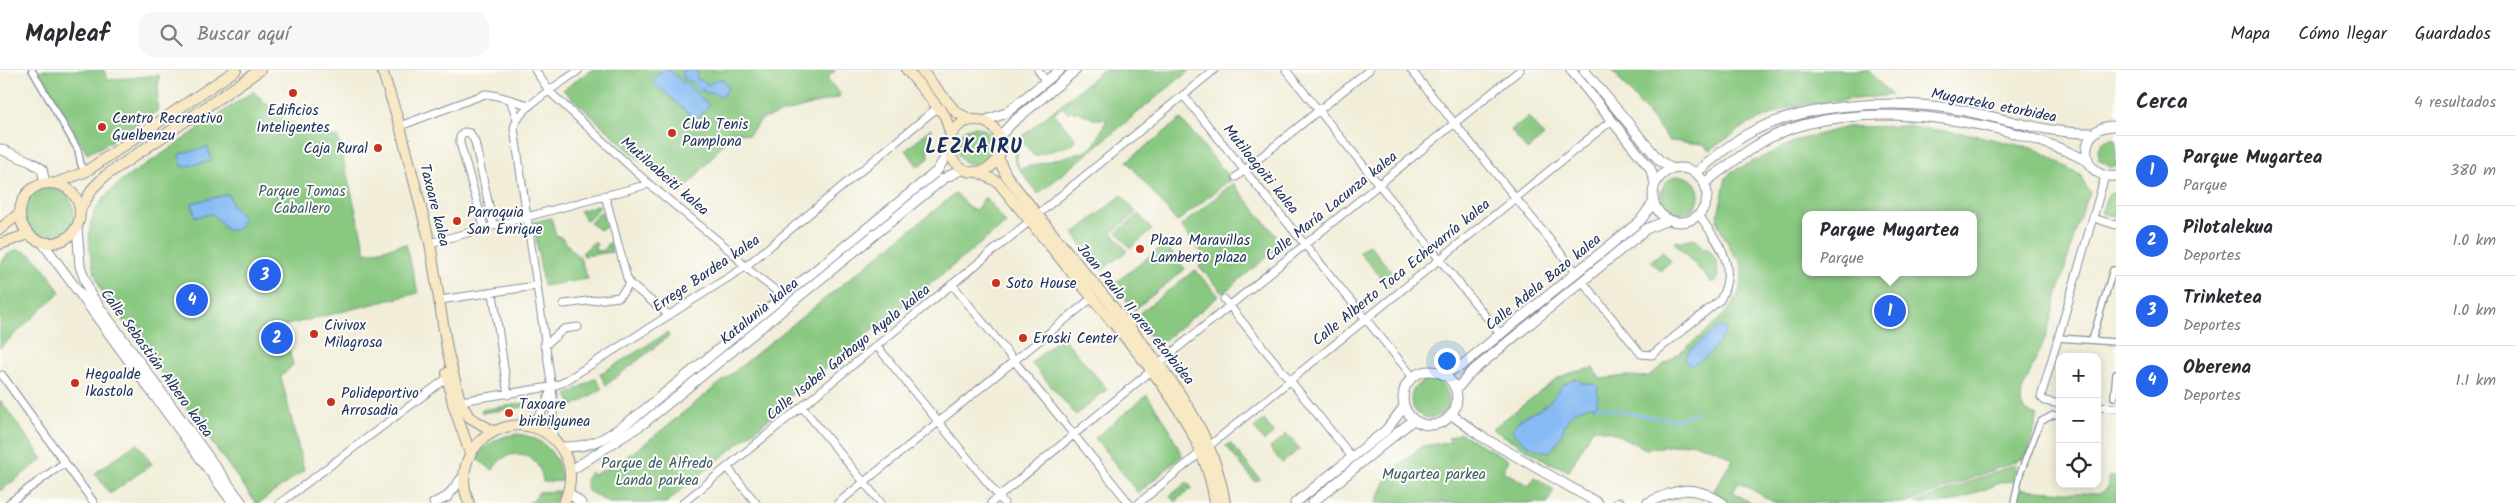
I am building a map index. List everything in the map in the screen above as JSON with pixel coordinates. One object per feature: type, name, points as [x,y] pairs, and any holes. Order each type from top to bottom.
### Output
[{"type":"main road","points":[[236,70],[85,172],[56,183],[45,183],[30,190],[24,197],[20,213],[21,221],[29,234],[42,242],[62,241],[77,227],[80,210],[93,188],[105,176],[260,70]]},
{"type":"main road","name":"Taxoare kalea","points":[[382,70],[400,126],[430,243],[447,349],[460,401],[469,417],[493,431]]},
{"type":"main road","points":[[907,70],[947,120],[951,136],[949,151],[957,165],[963,169],[978,172],[986,169],[998,158],[1000,151],[999,137],[991,125],[971,120],[956,112],[922,70]]},
{"type":"main road","points":[[951,136],[959,126],[971,120]]},
{"type":"main road","name":"Joan Paulo II.aren etorbidea","points":[[998,158],[1006,175],[1033,218],[1092,298],[1184,398],[1209,446],[1219,471],[1225,503]]},
{"type":"main road","name":"Joan Paulo II.aren etorbidea","points":[[978,172],[998,182],[1033,218],[1155,366],[1176,403],[1200,453],[1215,503]]},
{"type":"main road","points":[[56,183],[73,193],[80,210]]},
{"type":"main road","points":[[0,228],[20,213]]},
{"type":"main road","points":[[0,244],[29,234]]},
{"type":"main road","name":"Taxoare kalea","points":[[447,349],[447,378],[453,404],[470,452]]},
{"type":"main road","points":[[469,503],[464,490],[463,477],[470,452],[480,440],[493,431],[516,425],[528,426],[557,444],[570,471],[569,492],[564,503]]},
{"type":"street","points":[[32,70],[78,150],[81,165],[85,172]]},
{"type":"street","name":"Mutiloabeiti kalea","points":[[535,70],[550,92],[648,184],[733,253],[745,267],[783,296]]},
{"type":"street","points":[[517,119],[530,105],[580,70]]},
{"type":"street","points":[[1038,70],[1046,81]]},
{"type":"street","points":[[984,122],[1006,113],[1060,70]]},
{"type":"street","points":[[999,137],[1015,120],[1076,70]]},
{"type":"street","name":"Calle Isabel Garbayo Ayala kalea","points":[[683,503],[802,408],[1214,70]]},
{"type":"street","points":[[1286,70],[1501,335]]},
{"type":"street","points":[[1236,176],[1320,111],[1369,70]]},
{"type":"street","points":[[1411,70],[1641,354],[1652,355],[1720,300],[1725,289],[1728,279],[1726,259],[1719,243],[1699,215]]},
{"type":"street","name":"Calle María Lacunza kalea","points":[[991,503],[1155,366],[1520,70]]},
{"type":"street","points":[[1571,70],[1650,168],[1655,183],[1653,202],[1661,215],[1668,220],[1684,222],[1699,215],[1707,200],[1704,183],[1696,173],[1689,169],[1672,169],[1655,183]]},
{"type":"street","points":[[1584,70],[1659,160],[1672,169]]},
{"type":"street","points":[[400,126],[485,94],[498,95],[511,102],[530,105]]},
{"type":"street","name":"Mutiloagoiti kalea","points":[[1183,95],[1413,378]]},
{"type":"street","points":[[511,102],[517,119],[514,134],[550,390],[553,396],[557,444]]},
{"type":"street","name":"Mugarteko etorbidea","points":[[1696,173],[1743,136],[1764,126],[1784,119],[1809,114],[1866,106],[1904,104],[1948,108],[2068,133],[2093,133],[2100,128],[2116,126]]},
{"type":"street","name":"Errege Bardea kalea","points":[[460,401],[550,390],[562,383],[745,267],[938,107]]},
{"type":"street","name":"Mugarteko etorbidea","points":[[1704,183],[1751,149],[1791,128],[1822,121],[1859,117],[1907,116],[1953,121],[2020,134],[2063,149],[2088,162],[2095,171],[2104,176]]},
{"type":"street","name":"Calle Alberto Toca Echevarría kalea","points":[[1209,446],[1612,120]]},
{"type":"street","points":[[484,227],[460,143],[460,138],[464,132],[470,133],[475,142],[493,224]]},
{"type":"street","points":[[2088,162],[2086,147],[2093,133]]},
{"type":"street","points":[[0,149],[31,162],[42,169],[45,183]]},
{"type":"street","name":"Katalunia kalea","points":[[557,444],[584,447],[613,433],[638,415],[937,171],[949,151]]},
{"type":"street","name":"Katalunia kalea","points":[[570,471],[644,423],[943,179],[963,169]]},
{"type":"street","points":[[2056,403],[2045,401],[2041,397],[2104,176],[2116,176]]},
{"type":"street","points":[[430,243],[526,215],[648,184]]},
{"type":"street","points":[[605,195],[621,260],[630,284],[669,315]]},
{"type":"street","name":"Calle Adela Bazo kalea","points":[[1456,390],[1470,373],[1640,221],[1653,202]]},
{"type":"street","points":[[2093,218],[2116,225]]},
{"type":"street","name":"Calle Adela Bazo kalea","points":[[1442,374],[1462,366],[1501,335],[1646,229],[1668,220]]},
{"type":"street","name":"Calle Sebastián Albero kalea","points":[[77,227],[80,266],[90,294],[242,503]]},
{"type":"street","name":"Calle Sebastián Albero kalea","points":[[42,242],[233,503]]},
{"type":"street","points":[[2092,340],[2113,270],[2116,270]]},
{"type":"street","points":[[564,304],[619,297],[630,284]]},
{"type":"street","points":[[952,284],[1129,503]]},
{"type":"street","points":[[440,300],[535,286]]},
{"type":"street","points":[[493,292],[508,395]]},
{"type":"street","points":[[838,503],[1092,298]]},
{"type":"street","points":[[1224,299],[1352,456]]},
{"type":"street","points":[[544,346],[564,329],[578,327]]},
{"type":"street","points":[[2058,338],[2116,342]]},
{"type":"street","points":[[877,346],[1004,503]]},
{"type":"street","points":[[1427,371],[1442,374],[1449,378],[1456,390],[1456,408],[1452,415],[1438,425],[1421,424],[1413,420],[1404,407],[1404,391],[1413,378],[1427,371]]},
{"type":"street","points":[[2114,397],[2116,374]]},
{"type":"street","points":[[2,375],[94,503]]},
{"type":"street","points":[[280,503],[447,378]]},
{"type":"street","points":[[528,426],[544,409],[550,390]]},
{"type":"street","points":[[1295,503],[1386,430],[1404,407]]},
{"type":"street","points":[[2101,407],[2116,408]]},
{"type":"street","points":[[802,408],[881,503]]},
{"type":"street","points":[[1452,415],[1479,435],[1598,503]]},
{"type":"street","points":[[2014,503],[2020,474],[2040,422],[2056,415]]},
{"type":"street","points":[[1312,503],[1413,420]]},
{"type":"street","points":[[1140,503],[1200,453]]},
{"type":"street","points":[[9,503],[64,463]]},
{"type":"street","points":[[727,467],[756,503]]},
{"type":"street","points":[[434,503],[447,496],[463,477]]},
{"type":"street","points":[[1647,503],[1674,491],[1689,489],[1702,491],[1723,503]]},
{"type":"street","points":[[569,492],[581,503]]},
{"type":"green space","name":"Centro Recreativo Guelbenzu","points":[[39,70],[104,70],[107,80],[159,75],[157,111],[107,144],[87,154]]},
{"type":"green space","name":"Club Tenis Pamplona","points":[[591,70],[836,70],[827,79],[840,94],[839,97],[762,119],[749,135],[734,131],[681,194],[654,173],[563,90]]},
{"type":"green space","points":[[1103,70],[1190,70],[1038,194],[1015,163],[1014,157],[1019,139]],"holes":[[[1062,107],[1068,113],[1071,110],[1074,113],[1077,111],[1093,119],[1107,119],[1095,144],[1087,151],[1020,169],[1017,158],[1021,140],[1034,156],[1074,144],[1075,139],[1054,113]]]},
{"type":"green space","points":[[1612,70],[1868,70],[1891,95],[1793,106],[1748,124],[1710,150],[1703,144],[1670,141]]},
{"type":"green space","name":"Parque Tomas Caballero","points":[[253,91],[282,117],[300,127],[338,138],[366,253],[406,244],[418,293],[283,326],[293,365],[281,377],[304,470],[259,503],[256,503],[102,292],[92,263],[89,241],[91,220],[101,201],[108,193],[126,178]]},
{"type":"green space","points":[[1528,117],[1544,136],[1527,150],[1511,130]]},
{"type":"green space","points":[[1181,119],[1231,179],[1177,222],[1127,161]]},
{"type":"green space","points":[[1905,126],[1971,134],[2039,150],[2080,175],[2090,193],[2078,222],[2046,336],[2022,391],[2021,403],[2025,412],[2038,416],[2027,457],[1907,503],[1775,503],[1739,482],[1733,492],[1750,503],[1731,503],[1713,492],[1733,459],[1715,449],[1691,443],[1646,449],[1612,432],[1593,428],[1569,471],[1548,462],[1492,429],[1558,378],[1570,373],[1593,368],[1600,379],[1627,376],[1648,377],[1699,338],[1724,315],[1739,292],[1742,273],[1741,261],[1734,255],[1717,220],[1726,178],[1731,172],[1798,140],[1847,127]]},
{"type":"green space","points":[[975,127],[982,128],[988,133],[993,139],[993,153],[988,159],[982,164],[975,165],[968,164],[962,159],[957,153],[956,146],[957,139],[962,133],[968,128]]},
{"type":"green space","points":[[931,128],[928,145],[929,158],[918,167],[906,150]]},
{"type":"green space","points":[[2116,139],[2116,166],[2110,167],[2099,160],[2097,150],[2102,142]]},
{"type":"green space","points":[[1680,176],[1694,181],[1699,195],[1694,209],[1680,214],[1666,209],[1661,195],[1666,181]]},
{"type":"green space","points":[[1233,183],[1283,244],[1223,293],[1199,266],[1207,259],[1181,226]]},
{"type":"green space","points":[[49,188],[58,190],[69,199],[74,213],[72,222],[63,233],[49,238],[40,236],[29,227],[24,213],[26,204],[35,193]]},
{"type":"green space","points":[[2116,191],[2116,217],[2101,213],[2108,195]]},
{"type":"green space","name":"Parque de Alfredo Landa parkea","points":[[956,193],[970,209],[976,210],[985,197],[1006,223],[788,398],[787,404],[666,503],[609,503],[588,491],[586,481],[591,472],[593,475],[615,465],[643,445]]},
{"type":"green space","points":[[1122,195],[1136,213],[1112,232],[1127,251],[1102,270],[1073,234]]},
{"type":"green space","points":[[599,205],[600,207],[587,221],[579,211]]},
{"type":"green space","points":[[601,211],[606,227],[599,230],[590,223]]},
{"type":"green space","points":[[1139,214],[1152,230],[1130,248],[1117,232]]},
{"type":"green space","points":[[551,218],[556,235],[562,238],[577,256],[579,255],[588,279],[543,286],[534,222]]},
{"type":"green space","points":[[1695,238],[1704,249],[1708,247],[1717,262],[1718,278],[1712,283],[1674,242]]},
{"type":"green space","points":[[594,242],[597,244],[595,247],[596,251],[605,250],[607,244],[610,243],[612,252],[584,256],[582,253]]},
{"type":"green space","points":[[1165,244],[1185,269],[1134,310],[1114,284]]},
{"type":"green space","points":[[1369,244],[1397,279],[1388,286],[1359,252]]},
{"type":"green space","points":[[16,250],[30,254],[36,259],[60,292],[0,348],[0,264],[7,255]]},
{"type":"green space","points":[[1663,251],[1671,261],[1660,271],[1651,261]]},
{"type":"green space","points":[[1195,270],[1219,296],[1158,345],[1133,318]]},
{"type":"green space","points":[[667,333],[669,336],[606,385],[600,374]]},
{"type":"green space","points":[[1062,336],[1107,389],[1076,415],[1031,363]]},
{"type":"green space","points":[[595,378],[602,389],[573,406],[567,395]]},
{"type":"green space","points":[[1430,380],[1443,386],[1449,399],[1443,412],[1430,418],[1417,412],[1411,399],[1417,386]]},
{"type":"green space","points":[[1147,395],[1168,426],[1182,456],[1138,493],[1095,438]]},
{"type":"green space","points":[[0,400],[43,459],[0,491]]},
{"type":"green space","points":[[531,402],[531,406],[482,413],[481,410]]},
{"type":"green space","points":[[1264,420],[1274,433],[1264,441],[1254,428]]},
{"type":"green space","name":"Mugartea parkea","points":[[1460,433],[1509,460],[1503,471],[1529,486],[1535,477],[1554,490],[1547,503],[1376,503],[1389,473],[1422,446],[1451,442],[1448,438]]},
{"type":"green space","points":[[517,434],[535,439],[554,455],[562,481],[543,482],[537,464],[523,455],[507,456],[493,470],[475,458],[493,442]]},
{"type":"green space","points":[[1287,434],[1300,449],[1282,463],[1270,448]]},
{"type":"green space","points":[[137,443],[152,464],[110,494],[95,473]]},
{"type":"green space","points":[[1230,443],[1260,479],[1255,482],[1226,446]]},
{"type":"green space","points":[[2016,464],[2013,481],[2003,482],[1950,503],[1915,503]]},
{"type":"green space","points":[[2108,477],[2116,477],[2116,503],[2016,500],[2020,487],[2021,489],[2099,494],[2108,488]]},
{"type":"green space","points":[[1187,482],[1192,488],[1175,502],[1170,496]]},
{"type":"green space","points":[[560,491],[555,503],[527,503],[533,501],[539,492]]},
{"type":"water","points":[[662,70],[669,70],[709,105],[696,120],[652,81]]},
{"type":"water","points":[[682,70],[697,70],[697,80],[702,80],[708,85],[717,79],[723,80],[727,85],[727,91],[723,95],[718,96],[712,92],[705,94],[704,90],[697,91],[693,82],[684,80]]},
{"type":"water","points":[[208,147],[211,161],[182,167],[179,154]]},
{"type":"water","points":[[229,194],[232,205],[242,216],[241,224],[238,228],[235,230],[225,229],[212,214],[195,217],[192,203]]},
{"type":"water","points":[[1719,327],[1727,329],[1716,346],[1703,359],[1690,366],[1685,360],[1688,352]]},
{"type":"water","points":[[1576,379],[1582,383],[1598,385],[1597,406],[1576,410],[1566,422],[1560,438],[1549,452],[1529,445],[1516,435],[1512,430],[1519,421],[1547,404],[1561,386]]},
{"type":"waterway","points":[[1597,406],[1625,412]]},
{"type":"waterway","points":[[1661,418],[1676,420],[1696,412]]},
{"type":"waterway","points":[[1628,413],[1658,418]]},
{"type":"place","name":"Edificios Inteligentes","points":[[293,93]]},
{"type":"place","name":"Centro Recreativo Guelbenzu","points":[[102,127]]},
{"type":"place","name":"Club Tenis Pamplona","points":[[672,133]]},
{"type":"place","name":"Caja Rural","points":[[378,148]]},
{"type":"place","name":"Parroquia San Enrique","points":[[457,221]]},
{"type":"place","name":"Plaza Maravillas Lamberto plaza","points":[[1140,249]]},
{"type":"place","name":"Trinketea","points":[[265,275]]},
{"type":"place","name":"Soto House","points":[[996,283]]},
{"type":"place","name":"Oberena","points":[[192,300]]},
{"type":"place","name":"Parque Mugartea","points":[[1890,311]]},
{"type":"place","name":"Civivox Milagrosa","points":[[314,334]]},
{"type":"place","name":"Pilotalekua","points":[[277,338]]},
{"type":"place","name":"Eroski Center","points":[[1023,338]]},
{"type":"place","name":"Hegoalde Ikastola","points":[[75,383]]},
{"type":"place","name":"Polideportivo Arrosadia","points":[[331,402]]},
{"type":"place","name":"Taxoare biribilgunea","points":[[509,413]]},
{"type":"district","name":"LEZKAIRU","points":[[974,146]]}]
